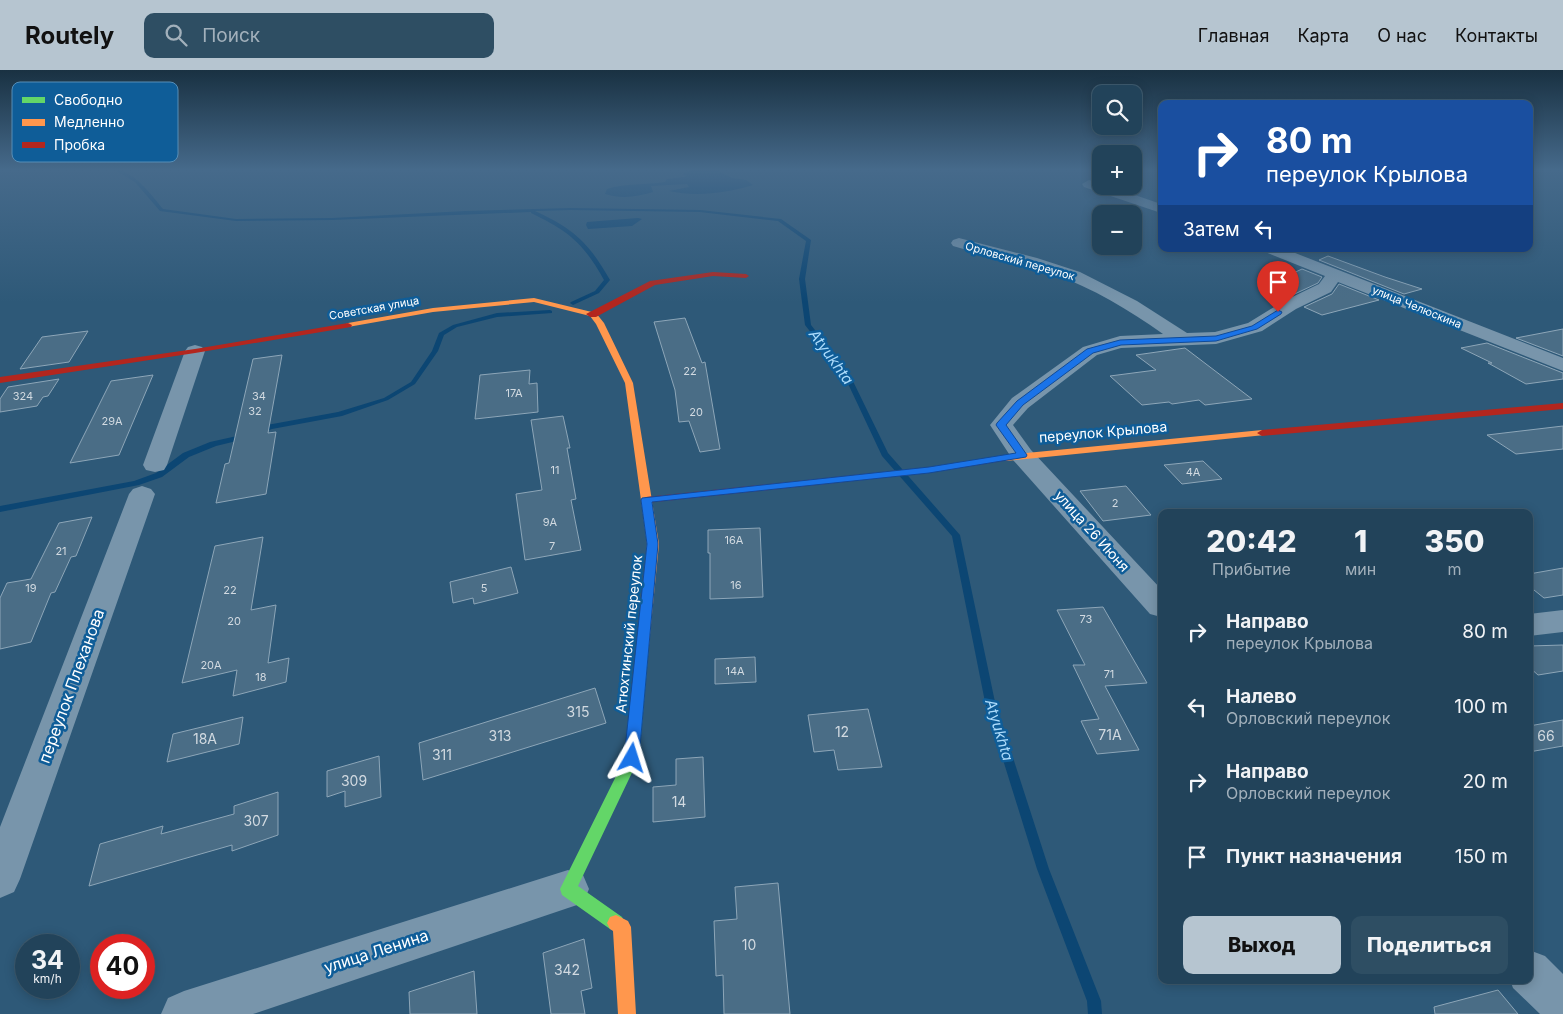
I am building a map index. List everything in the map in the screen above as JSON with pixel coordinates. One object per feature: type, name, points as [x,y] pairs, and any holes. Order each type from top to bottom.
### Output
[{"type":"street","name":"Орловский переулок","points":[[959,244],[1072,276],[1105,290],[1148,314],[1184,340]]},
{"type":"street","name":"улица Челюскина","points":[[1278,252],[1563,365]]},
{"type":"street","points":[[592,315],[653,283],[714,274],[746,276]]},
{"type":"street","points":[[1022,455],[1001,425],[1020,403],[1090,351],[1120,342],[1216,338],[1254,327],[1290,305],[1325,288],[1334,275]]},
{"type":"street","name":"Советская улица","points":[[0,380],[195,351],[433,310],[534,300],[592,315]]},
{"type":"street","name":"Атюхтинский переулок","points":[[568,889],[632,758],[653,544],[628,383],[600,323],[592,315]]},
{"type":"street","points":[[155,465],[195,351]]},
{"type":"street","name":"переулок Крылова","points":[[646,500],[879,476],[1022,455],[1563,406]]},
{"type":"street","name":"улица 26 Июня","points":[[1022,455],[1158,604]]},
{"type":"street","name":"переулок Плеханова","points":[[0,879],[142,494]]},
{"type":"street","points":[[1533,625],[1563,621]]},
{"type":"street","points":[[568,889],[622,927],[626,1014]]},
{"type":"street","name":"улица Ленина","points":[[184,1014],[568,889]]},
{"type":"street","points":[[1533,976],[1563,1005]]},
{"type":"water","points":[[642,219],[632,226],[588,229],[586,225],[587,222]]},
{"type":"building","points":[[1328,256],[1422,289],[1404,294],[1319,260]]},
{"type":"building","points":[[1302,269],[1322,277],[1318,283],[1284,299],[1261,288]]},
{"type":"building","points":[[1339,284],[1379,300],[1322,315],[1304,307],[1332,294]]},
{"type":"building","points":[[685,318],[702,363],[705,362],[720,449],[700,452],[689,421],[679,422],[675,390],[654,322]]},
{"type":"building","points":[[1563,329],[1563,356],[1516,338]]},
{"type":"building","points":[[88,331],[69,362],[20,369],[42,337]]},
{"type":"building","points":[[1487,343],[1563,373],[1563,379],[1526,384],[1488,363],[1492,363],[1461,348]]},
{"type":"building","points":[[1185,348],[1252,399],[1205,405],[1199,400],[1172,404],[1169,402],[1142,405],[1110,376],[1156,370],[1136,355]]},
{"type":"building","points":[[282,355],[268,433],[276,432],[266,494],[216,503],[225,464],[229,463],[253,359]]},
{"type":"building","points":[[530,370],[529,384],[537,383],[538,412],[475,419],[480,375]]},
{"type":"building","points":[[153,375],[119,455],[70,463],[111,381]]},
{"type":"building","points":[[59,379],[48,396],[43,397],[37,406],[0,412],[0,399],[8,387]]},
{"type":"building","points":[[563,416],[570,448],[567,448],[576,499],[571,500],[581,550],[525,560],[516,494],[542,490],[531,420]]},
{"type":"building","points":[[1563,426],[1563,449],[1516,454],[1487,435]]},
{"type":"building","points":[[1203,461],[1222,479],[1182,484],[1164,465]]},
{"type":"building","points":[[1126,486],[1151,515],[1103,521],[1080,491]]},
{"type":"building","points":[[92,517],[76,556],[71,557],[55,592],[51,593],[31,642],[0,649],[0,598],[7,583],[31,579],[59,523]]},
{"type":"building","points":[[760,528],[763,597],[710,599],[708,530]]},
{"type":"building","points":[[263,537],[251,610],[276,605],[268,663],[289,658],[286,682],[233,696],[237,670],[182,683],[215,546]]},
{"type":"building","points":[[511,567],[518,593],[474,604],[473,598],[453,603],[450,582]]},
{"type":"building","points":[[1563,568],[1563,595],[1544,598],[1533,589],[1533,573]]},
{"type":"building","points":[[1103,607],[1147,683],[1105,686],[1139,750],[1097,754],[1081,721],[1099,719],[1073,665],[1085,665],[1057,610]]},
{"type":"building","points":[[1563,645],[1563,671],[1538,675],[1533,671],[1533,646]]},
{"type":"building","points":[[755,657],[756,682],[715,684],[715,659]]},
{"type":"building","points":[[595,688],[606,723],[423,780],[419,743]]},
{"type":"building","points":[[868,709],[882,767],[838,770],[834,750],[814,752],[808,715]]},
{"type":"building","points":[[243,717],[239,744],[167,762],[173,734]]},
{"type":"building","points":[[1563,720],[1563,746],[1533,751],[1533,725]]},
{"type":"building","points":[[379,756],[381,797],[345,807],[345,791],[327,797],[327,771]]},
{"type":"building","points":[[703,757],[705,817],[653,822],[653,787],[676,785],[676,759]]},
{"type":"building","points":[[278,792],[278,835],[232,851],[232,845],[89,886],[100,844],[163,826],[161,834],[234,814],[234,806]]},
{"type":"building","points":[[778,883],[790,1014],[724,1014],[723,975],[716,976],[714,921],[737,919],[735,887]]},
{"type":"building","points":[[584,939],[592,988],[581,991],[585,1014],[551,1014],[543,953]]},
{"type":"building","points":[[474,971],[477,1014],[410,1014],[409,992]]},
{"type":"building","points":[[1498,990],[1518,1014],[1435,1014],[1434,1007]]},
{"type":"waterway","name":"Atyukhta","points":[[192,214],[236,220],[332,219],[427,214]]},
{"type":"waterway","points":[[537,214],[577,238],[592,255],[607,280],[597,292],[573,303]]},
{"type":"waterway","name":"Atyukhta","points":[[727,214],[779,220],[809,241],[802,279],[808,325],[846,373],[885,454],[956,535],[990,702],[1043,869],[1094,1001],[1095,1014]]},
{"type":"waterway","points":[[258,432],[270,427],[339,414],[386,399],[413,383],[435,351],[441,334],[455,326],[497,315],[550,312]]},
{"type":"waterway","points":[[0,509],[136,483],[159,475],[186,455],[213,444],[246,436]]},
{"type":"traffic: fast","points":[[616,923],[568,889],[632,758],[643,645]]},
{"type":"traffic: slow","points":[[348,325],[433,310],[534,300],[590,314]]},
{"type":"traffic: slow","points":[[593,315],[600,323],[629,383],[653,544],[643,645]]},
{"type":"traffic: slow","points":[[1006,458],[1262,433]]},
{"type":"traffic: slow","points":[[616,923],[622,927],[627,1014]]},
{"type":"traffic: jam","points":[[590,314],[593,315],[653,283],[713,274],[746,276]]},
{"type":"traffic: jam","points":[[0,380],[195,351],[348,325]]},
{"type":"traffic: jam","points":[[1262,433],[1563,406]]},
{"type":"traffic: jam","points":[[646,500],[929,470],[1006,458]]},
{"type":"route","points":[[632,758],[653,544],[646,500],[879,476],[1022,455],[1001,425],[1020,403],[1090,351],[1120,342],[1216,338],[1254,327],[1278,312]]}]
